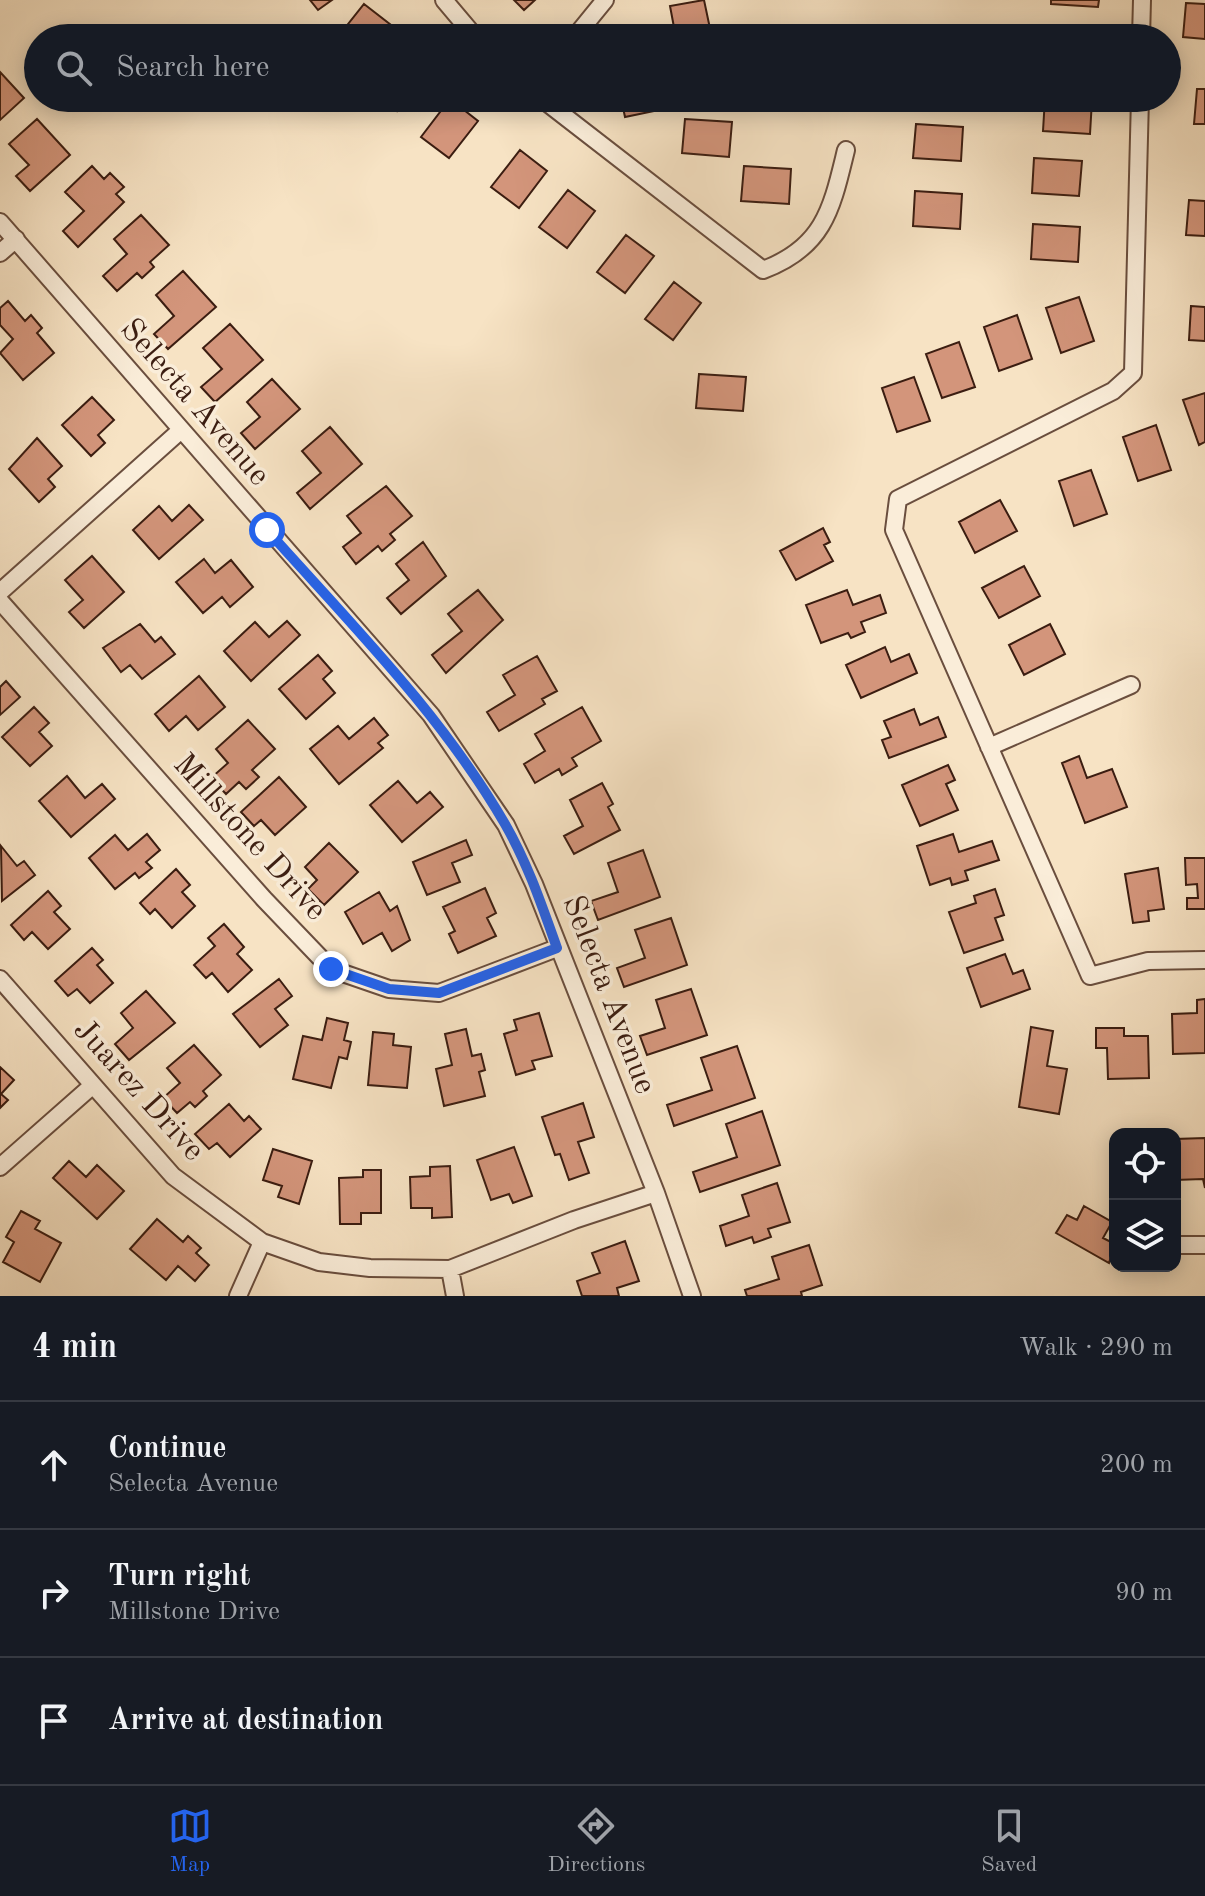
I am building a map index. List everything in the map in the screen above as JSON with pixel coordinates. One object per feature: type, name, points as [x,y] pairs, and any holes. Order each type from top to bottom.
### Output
[{"type":"street","points":[[444,0],[464,24]]},
{"type":"street","points":[[585,24],[605,0]]},
{"type":"street","points":[[1141,24],[1142,0]]},
{"type":"street","points":[[559,112],[763,270],[789,260],[829,217],[846,150]]},
{"type":"street","points":[[1140,112],[1133,373],[1113,391],[898,499],[894,530],[1090,976],[1148,961],[1205,960]]},
{"type":"street","name":"Selecta Avenue","points":[[0,222],[431,715],[506,825],[534,884],[656,1193],[692,1296]]},
{"type":"street","points":[[0,253],[16,239]]},
{"type":"street","points":[[0,592],[181,430]]},
{"type":"street","name":"Millstone Drive","points":[[0,601],[264,899],[331,969],[389,989],[439,993],[557,948]]},
{"type":"street","points":[[989,747],[1131,685]]},
{"type":"street","name":"Juarez Drive","points":[[0,979],[173,1176],[262,1242],[319,1262],[370,1268],[450,1269],[574,1220],[656,1193]]},
{"type":"street","points":[[0,1167],[93,1085]]},
{"type":"street","points":[[238,1296],[262,1242]]},
{"type":"street","points":[[1181,1245],[1205,1245]]},
{"type":"street","points":[[450,1269],[455,1296]]},
{"type":"building","points":[[310,0],[332,0],[318,10]]},
{"type":"building","points":[[514,0],[535,0],[524,10]]},
{"type":"building","points":[[704,0],[709,24],[673,24],[670,6]]},
{"type":"building","points":[[1051,0],[1099,0],[1098,7],[1051,4]]},
{"type":"building","points":[[1186,3],[1205,4],[1205,39],[1183,37]]},
{"type":"building","points":[[364,4],[390,24],[348,24]]},
{"type":"building","points":[[0,72],[24,98],[0,120]]},
{"type":"building","points":[[1197,89],[1205,89],[1205,124],[1194,124]]},
{"type":"building","points":[[440,112],[467,112],[478,121],[449,158],[421,137]]},
{"type":"building","points":[[624,112],[649,112],[625,117]]},
{"type":"building","points":[[1044,112],[1091,112],[1090,134],[1043,131]]},
{"type":"building","points":[[37,119],[70,155],[30,191],[16,176],[29,165],[9,144]]},
{"type":"building","points":[[685,119],[732,122],[729,157],[682,153]]},
{"type":"building","points":[[916,124],[963,127],[961,161],[913,158]]},
{"type":"building","points":[[520,150],[547,171],[519,208],[491,187]]},
{"type":"building","points":[[1034,158],[1082,161],[1079,196],[1032,193]]},
{"type":"building","points":[[92,166],[104,179],[110,173],[124,187],[116,194],[124,202],[78,247],[63,231],[84,211],[65,192]]},
{"type":"building","points":[[744,166],[791,169],[789,204],[741,201]]},
{"type":"building","points":[[568,190],[595,211],[567,248],[539,227]]},
{"type":"building","points":[[915,191],[962,194],[960,229],[913,226]]},
{"type":"building","points":[[1189,200],[1205,201],[1205,236],[1186,235]]},
{"type":"building","points":[[141,215],[169,245],[150,262],[154,267],[142,278],[137,273],[117,291],[103,276],[127,254],[114,239]]},
{"type":"building","points":[[1033,224],[1080,227],[1078,262],[1031,259]]},
{"type":"building","points":[[626,235],[654,256],[625,293],[597,272]]},
{"type":"building","points":[[183,271],[216,307],[168,349],[154,334],[174,316],[156,295]]},
{"type":"building","points":[[674,282],[701,303],[673,340],[645,319]]},
{"type":"building","points":[[1079,297],[1094,341],[1061,353],[1046,308]]},
{"type":"building","points":[[8,301],[25,321],[31,315],[42,328],[37,333],[54,353],[23,380],[0,353],[13,339],[0,325],[0,308]]},
{"type":"building","points":[[1191,306],[1205,307],[1205,341],[1189,340]]},
{"type":"building","points":[[1017,315],[1032,359],[999,371],[984,327]]},
{"type":"building","points":[[230,324],[263,360],[215,402],[201,387],[222,369],[203,348]]},
{"type":"building","points":[[959,342],[975,387],[942,398],[926,354]]},
{"type":"building","points":[[699,374],[746,377],[743,411],[696,408]]},
{"type":"building","points":[[914,377],[930,421],[897,432],[882,388]]},
{"type":"building","points":[[272,379],[300,409],[255,449],[241,433],[260,417],[247,402]]},
{"type":"building","points":[[1205,393],[1205,442],[1199,445],[1183,400]]},
{"type":"building","points":[[92,397],[114,420],[98,435],[105,443],[91,456],[62,425]]},
{"type":"building","points":[[1156,425],[1171,470],[1138,481],[1123,437]]},
{"type":"building","points":[[330,427],[362,464],[310,509],[297,493],[321,473],[302,451]]},
{"type":"building","points":[[37,438],[62,466],[48,479],[55,487],[39,502],[9,469]]},
{"type":"building","points":[[1091,470],[1107,514],[1074,526],[1059,481]]},
{"type":"building","points":[[386,486],[412,516],[390,534],[395,540],[382,551],[378,546],[356,564],[343,547],[361,533],[347,516]]},
{"type":"building","points":[[1000,500],[1017,531],[975,553],[959,522]]},
{"type":"building","points":[[189,505],[203,520],[159,559],[133,530],[159,506],[172,521]]},
{"type":"building","points":[[823,528],[830,542],[824,545],[833,561],[796,580],[780,551]]},
{"type":"building","points":[[423,542],[446,576],[401,614],[387,598],[409,580],[396,564]]},
{"type":"building","points":[[92,556],[124,592],[84,628],[69,612],[83,600],[65,580]]},
{"type":"building","points":[[204,559],[215,573],[231,560],[253,587],[230,607],[222,597],[203,613],[176,582]]},
{"type":"building","points":[[1024,566],[1040,596],[999,618],[982,588]]},
{"type":"building","points":[[478,590],[503,620],[446,673],[432,655],[462,631],[448,614]]},
{"type":"building","points":[[847,590],[853,605],[880,595],[886,613],[861,622],[865,632],[851,638],[848,633],[821,643],[806,605]]},
{"type":"building","points":[[287,621],[300,635],[251,681],[224,651],[255,622],[269,637]]},
{"type":"building","points":[[140,624],[155,642],[161,637],[175,654],[142,679],[130,665],[121,672],[103,648]]},
{"type":"building","points":[[1050,624],[1065,654],[1024,675],[1009,645]]},
{"type":"building","points":[[885,647],[891,662],[909,654],[917,673],[861,698],[846,665]]},
{"type":"building","points":[[318,655],[332,671],[323,679],[335,693],[306,719],[279,689]]},
{"type":"building","points":[[537,656],[557,691],[542,699],[545,704],[499,731],[487,712],[515,695],[503,675]]},
{"type":"building","points":[[199,676],[225,707],[198,730],[186,716],[169,731],[155,714]]},
{"type":"building","points":[[6,681],[20,697],[0,715],[0,687]]},
{"type":"building","points":[[34,707],[49,723],[39,732],[52,746],[30,766],[2,737]]},
{"type":"building","points":[[582,707],[601,741],[572,758],[577,766],[562,775],[559,769],[535,783],[524,764],[545,751],[535,734]]},
{"type":"building","points":[[914,709],[920,725],[938,717],[946,737],[889,758],[882,740],[891,737],[884,721]]},
{"type":"building","points":[[374,718],[388,735],[378,743],[383,748],[339,784],[310,749],[338,726],[349,739]]},
{"type":"building","points":[[248,720],[275,749],[252,770],[259,777],[246,789],[239,782],[226,794],[211,778],[228,763],[216,749]]},
{"type":"building","points":[[1079,756],[1087,778],[1112,769],[1127,807],[1085,823],[1062,763]]},
{"type":"building","points":[[948,765],[955,780],[946,784],[958,810],[920,826],[902,785]]},
{"type":"building","points":[[67,776],[85,798],[102,784],[115,799],[71,837],[39,801]]},
{"type":"building","points":[[279,777],[306,807],[275,835],[261,820],[254,826],[241,812]]},
{"type":"building","points":[[398,781],[417,803],[430,792],[443,807],[402,842],[370,805]]},
{"type":"building","points":[[602,783],[613,804],[608,807],[620,830],[574,854],[564,836],[583,826],[570,800]]},
{"type":"building","points":[[147,834],[160,850],[146,862],[152,868],[139,878],[135,873],[115,889],[89,858],[115,835],[128,850]]},
{"type":"building","points":[[953,834],[959,852],[992,841],[999,860],[965,871],[968,880],[952,885],[950,878],[930,885],[917,846]]},
{"type":"building","points":[[466,840],[472,855],[452,863],[460,882],[427,895],[413,862]]},
{"type":"building","points":[[329,843],[358,872],[324,905],[308,889],[317,880],[305,867]]},
{"type":"building","points":[[1,846],[17,866],[24,861],[35,875],[2,901]]},
{"type":"building","points":[[643,850],[660,897],[598,920],[591,901],[618,892],[608,863]]},
{"type":"building","points":[[1185,858],[1205,858],[1205,909],[1187,909],[1187,898],[1198,898],[1197,884],[1186,885]]},
{"type":"building","points":[[1158,868],[1164,909],[1148,911],[1149,921],[1133,923],[1125,874]]},
{"type":"building","points":[[176,869],[190,885],[182,892],[195,906],[172,928],[155,909],[150,914],[140,903]]},
{"type":"building","points":[[485,888],[496,913],[487,918],[496,936],[458,953],[449,934],[455,931],[443,907]]},
{"type":"building","points":[[995,889],[1004,915],[995,918],[1003,940],[964,953],[949,912],[976,903],[974,896]]},
{"type":"building","points":[[48,891],[61,906],[54,912],[70,929],[48,949],[32,932],[24,940],[11,925]]},
{"type":"building","points":[[379,892],[390,911],[397,906],[410,940],[392,951],[382,933],[363,944],[345,912]]},
{"type":"building","points":[[671,918],[687,965],[624,987],[617,968],[645,958],[635,930]]},
{"type":"building","points":[[224,924],[244,947],[237,954],[252,970],[228,992],[212,973],[206,978],[194,965],[215,946],[208,938]]},
{"type":"building","points":[[92,948],[103,960],[97,965],[113,983],[90,1003],[77,989],[68,996],[55,981]]},
{"type":"building","points":[[1005,954],[1013,974],[1023,970],[1030,989],[981,1007],[967,968]]},
{"type":"building","points":[[279,979],[292,996],[275,1009],[288,1025],[260,1047],[233,1014]]},
{"type":"building","points":[[691,989],[707,1035],[647,1055],[640,1036],[665,1028],[656,1000]]},
{"type":"building","points":[[146,991],[175,1023],[129,1060],[115,1044],[133,1028],[121,1013]]},
{"type":"building","points":[[1205,999],[1205,1053],[1173,1054],[1172,1014],[1197,1013],[1197,1000]]},
{"type":"building","points":[[539,1013],[552,1056],[532,1061],[535,1069],[516,1075],[504,1034],[517,1030],[514,1020]]},
{"type":"building","points":[[327,1018],[348,1023],[344,1040],[351,1042],[347,1059],[339,1057],[331,1088],[293,1079],[303,1036],[322,1040]]},
{"type":"building","points":[[1031,1027],[1053,1031],[1047,1066],[1067,1069],[1059,1114],[1019,1107]]},
{"type":"building","points":[[1096,1028],[1124,1028],[1124,1036],[1148,1036],[1149,1078],[1108,1079],[1107,1048],[1096,1048]]},
{"type":"building","points":[[466,1029],[472,1056],[481,1054],[485,1070],[479,1072],[485,1096],[444,1106],[436,1069],[452,1065],[445,1034]]},
{"type":"building","points":[[373,1032],[394,1034],[393,1045],[411,1047],[407,1088],[368,1085]]},
{"type":"building","points":[[194,1045],[221,1075],[203,1091],[207,1096],[195,1107],[190,1102],[177,1113],[163,1098],[180,1083],[167,1068]]},
{"type":"building","points":[[737,1046],[755,1098],[674,1126],[667,1105],[712,1090],[701,1058]]},
{"type":"building","points":[[0,1067],[14,1080],[1,1094],[8,1100],[0,1108]]},
{"type":"building","points":[[583,1103],[594,1137],[578,1142],[589,1173],[569,1180],[560,1154],[555,1155],[542,1117]]},
{"type":"building","points":[[229,1104],[244,1121],[249,1116],[261,1129],[230,1157],[217,1143],[209,1149],[195,1134]]},
{"type":"building","points":[[762,1111],[780,1165],[700,1192],[693,1172],[737,1157],[726,1124]]},
{"type":"building","points":[[1205,1138],[1205,1188],[1203,1179],[1181,1180],[1181,1139]]},
{"type":"building","points":[[514,1147],[532,1196],[513,1203],[509,1194],[491,1200],[477,1160]]},
{"type":"building","points":[[273,1149],[312,1161],[299,1204],[278,1197],[282,1186],[263,1180]]},
{"type":"building","points":[[69,1161],[86,1177],[97,1165],[124,1191],[97,1219],[53,1178]]},
{"type":"building","points":[[450,1166],[452,1217],[432,1218],[432,1208],[411,1208],[410,1177],[430,1176],[430,1167]]},
{"type":"building","points":[[363,1170],[381,1170],[381,1213],[361,1213],[361,1224],[340,1224],[339,1178],[363,1177]]},
{"type":"building","points":[[777,1183],[790,1222],[768,1229],[771,1237],[754,1243],[752,1237],[726,1246],[720,1226],[749,1216],[742,1195]]},
{"type":"building","points":[[1084,1206],[1109,1220],[1103,1238],[1109,1241],[1109,1263],[1056,1233],[1067,1215],[1077,1220]]},
{"type":"building","points":[[21,1211],[40,1221],[35,1229],[61,1243],[40,1282],[3,1262],[14,1242],[6,1237]]},
{"type":"building","points":[[157,1219],[183,1242],[188,1236],[201,1248],[196,1253],[209,1265],[195,1281],[178,1266],[166,1280],[130,1249]]},
{"type":"building","points":[[625,1241],[639,1281],[617,1288],[619,1296],[582,1296],[577,1281],[600,1273],[592,1253]]},
{"type":"building","points":[[809,1245],[822,1285],[801,1292],[802,1296],[747,1296],[745,1290],[779,1279],[772,1257]]},
{"type":"route","points":[[267,530],[431,715],[472,772],[506,825],[534,884],[557,948],[439,993],[389,989],[331,969]]}]
